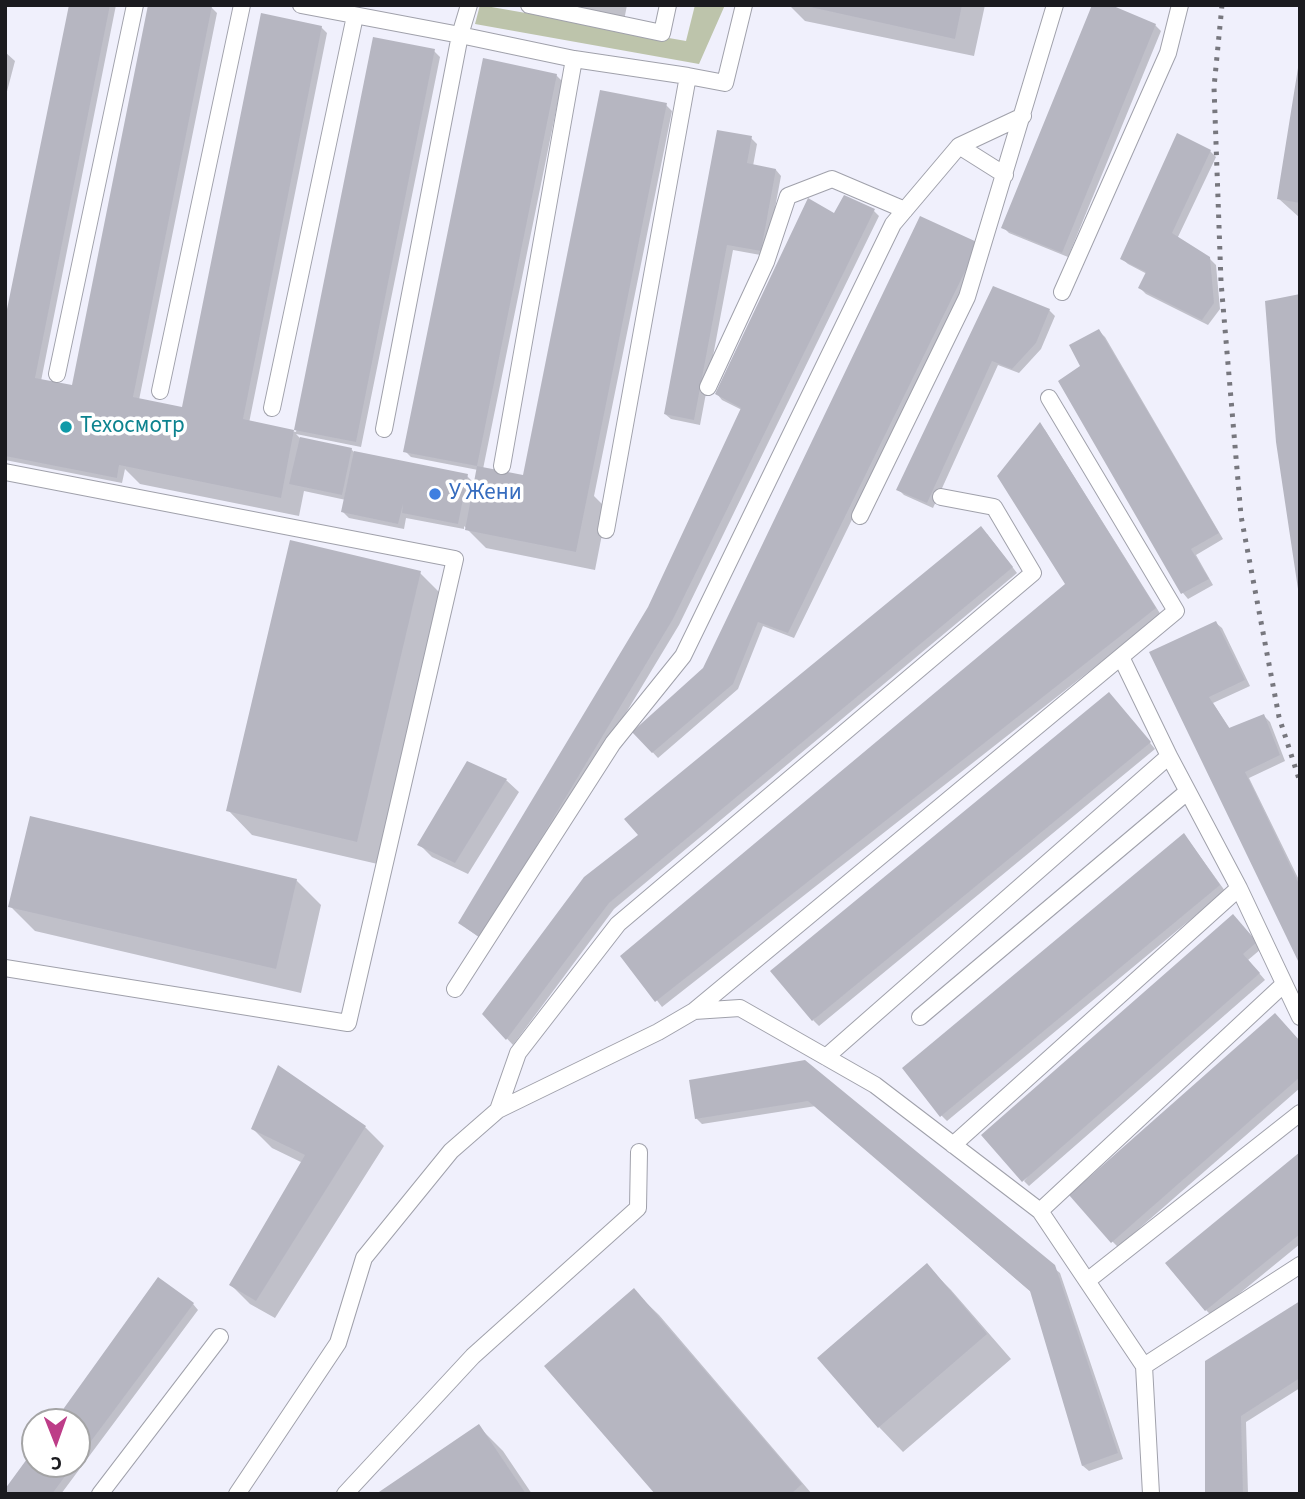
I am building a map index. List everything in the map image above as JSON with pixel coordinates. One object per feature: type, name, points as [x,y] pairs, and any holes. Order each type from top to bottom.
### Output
[{"type":"lane","points":[[57,374],[135,5]]},
{"type":"lane","points":[[160,391],[242,5]]},
{"type":"lane","points":[[301,5],[574,59],[725,83],[744,5]]},
{"type":"lane","points":[[384,429],[460,35],[469,5]]},
{"type":"lane","points":[[529,5],[662,33],[668,5]]},
{"type":"lane","points":[[860,516],[967,297],[1055,5]]},
{"type":"lane","points":[[1062,292],[1168,52],[1180,5]]},
{"type":"lane","points":[[272,408],[355,16]]},
{"type":"lane","points":[[502,467],[574,59]]},
{"type":"lane","points":[[606,530],[688,76]]},
{"type":"lane","points":[[455,989],[613,743],[683,656],[893,224],[959,146],[1023,116]]},
{"type":"lane","points":[[959,146],[1005,175]]},
{"type":"lane","points":[[708,387],[766,262],[788,195],[832,179],[905,210]]},
{"type":"lane","points":[[237,1494],[338,1343],[364,1258],[451,1151],[498,1110],[694,1011],[1176,611],[1049,398]]},
{"type":"lane","points":[[5,472],[455,559],[348,1023],[5,968]]},
{"type":"lane","points":[[498,1110],[518,1053],[618,924],[1033,573],[994,507],[941,497]]},
{"type":"lane","points":[[1121,657],[1187,792],[1239,888],[1300,1017]]},
{"type":"lane","points":[[826,1057],[1169,756]]},
{"type":"lane","points":[[920,1017],[1187,792]]},
{"type":"lane","points":[[953,1145],[1239,888]]},
{"type":"lane","points":[[1040,1211],[1284,984]]},
{"type":"lane","points":[[694,1011],[740,1008],[826,1057],[875,1086],[1040,1211],[1144,1366],[1151,1494]]},
{"type":"lane","points":[[1087,1281],[1300,1113]]},
{"type":"lane","points":[[345,1494],[473,1356],[638,1208],[639,1152]]},
{"type":"lane","points":[[1144,1366],[1300,1265]]},
{"type":"lane","points":[[100,1494],[220,1337]]},
{"type":"green space","points":[[480,5],[686,41],[695,5],[725,5],[699,64],[475,24]]},
{"type":"building","points":[[69,5],[110,5],[35,378],[72,385],[148,5],[212,6],[133,397],[182,407],[261,13],[322,26],[243,419],[294,430],[281,498],[119,465],[117,478],[5,456],[5,319]]},
{"type":"building","points":[[801,5],[962,5],[955,39]]},
{"type":"building","points":[[1092,5],[1111,5],[1156,24],[1062,253],[1001,228]]},
{"type":"building","points":[[373,37],[435,49],[356,442],[294,430]]},
{"type":"building","points":[[483,58],[557,74],[477,466],[403,452]]},
{"type":"building","points":[[1300,68],[1300,203],[1277,199]]},
{"type":"building","points":[[600,90],[667,103],[576,552],[465,530],[477,466],[523,475]]},
{"type":"building","points":[[717,130],[752,136],[747,163],[776,169],[761,251],[727,245],[694,420],[664,414]]},
{"type":"building","points":[[1177,133],[1211,150],[1172,233],[1210,257],[1214,303],[1202,320],[1138,288],[1146,272],[1120,259]]},
{"type":"building","points":[[844,195],[875,209],[673,619],[481,938],[458,923],[648,607],[741,408],[715,394],[808,198],[834,213]]},
{"type":"building","points":[[920,216],[979,243],[788,633],[758,622],[733,684],[652,753],[632,732],[703,668]]},
{"type":"building","points":[[993,286],[1050,309],[1036,343],[1012,369],[992,361],[927,503],[896,490]]},
{"type":"building","points":[[1300,294],[1298,589],[1276,442],[1265,301]]},
{"type":"building","points":[[1099,329],[1219,533],[1191,549],[1209,579],[1181,594],[1058,381],[1080,366],[1069,345]]},
{"type":"building","points":[[1040,422],[1156,608],[655,1002],[620,956],[1065,584],[997,476]]},
{"type":"building","points":[[300,437],[352,448],[342,495],[289,484]]},
{"type":"building","points":[[354,451],[468,474],[458,524],[402,513],[403,504],[398,524],[341,512]]},
{"type":"building","points":[[981,526],[1013,567],[609,903],[506,1040],[482,1014],[584,877],[638,835],[624,819]]},
{"type":"building","points":[[290,540],[421,571],[357,842],[226,811]]},
{"type":"building","points":[[1216,621],[1245,680],[1209,697],[1229,728],[1264,714],[1280,755],[1245,772],[1300,886],[1300,965],[1149,652]]},
{"type":"building","points":[[1109,692],[1151,742],[812,1021],[770,971]]},
{"type":"building","points":[[467,761],[507,779],[455,863],[417,845]]},
{"type":"building","points":[[30,816],[297,879],[276,969],[8,907]]},
{"type":"building","points":[[1184,833],[1220,885],[940,1117],[902,1068]]},
{"type":"building","points":[[1233,914],[1257,942],[1243,954],[1260,973],[1022,1182],[981,1135]]},
{"type":"building","points":[[1275,1013],[1300,1041],[1300,1077],[1111,1243],[1069,1195]]},
{"type":"building","points":[[805,1060],[1055,1265],[1118,1453],[1082,1466],[1030,1291],[808,1101],[695,1119],[689,1080]]},
{"type":"building","points":[[278,1065],[366,1126],[256,1301],[229,1285],[305,1155],[251,1129]]},
{"type":"building","points":[[1300,1152],[1300,1234],[1205,1311],[1165,1263]]},
{"type":"building","points":[[927,1263],[987,1334],[878,1428],[817,1358]]},
{"type":"building","points":[[158,1277],[194,1303],[91,1441],[91,1408],[64,1408]]},
{"type":"building","points":[[634,1288],[802,1484],[791,1494],[655,1494],[544,1366]]},
{"type":"building","points":[[1300,1301],[1300,1378],[1241,1416],[1243,1494],[1205,1494],[1205,1361]]},
{"type":"building","points":[[479,1424],[526,1494],[376,1494]]},
{"type":"building","points":[[21,1467],[21,1478],[64,1478],[52,1494],[5,1494],[5,1489]]},
{"type":"railway","points":[[1222,5],[1214,87],[1221,282],[1241,516],[1279,717],[1300,782]]},
{"type":"place","name":"Техосмотр","points":[[66,427]]},
{"type":"place","name":"У Жени","points":[[435,494]]}]
